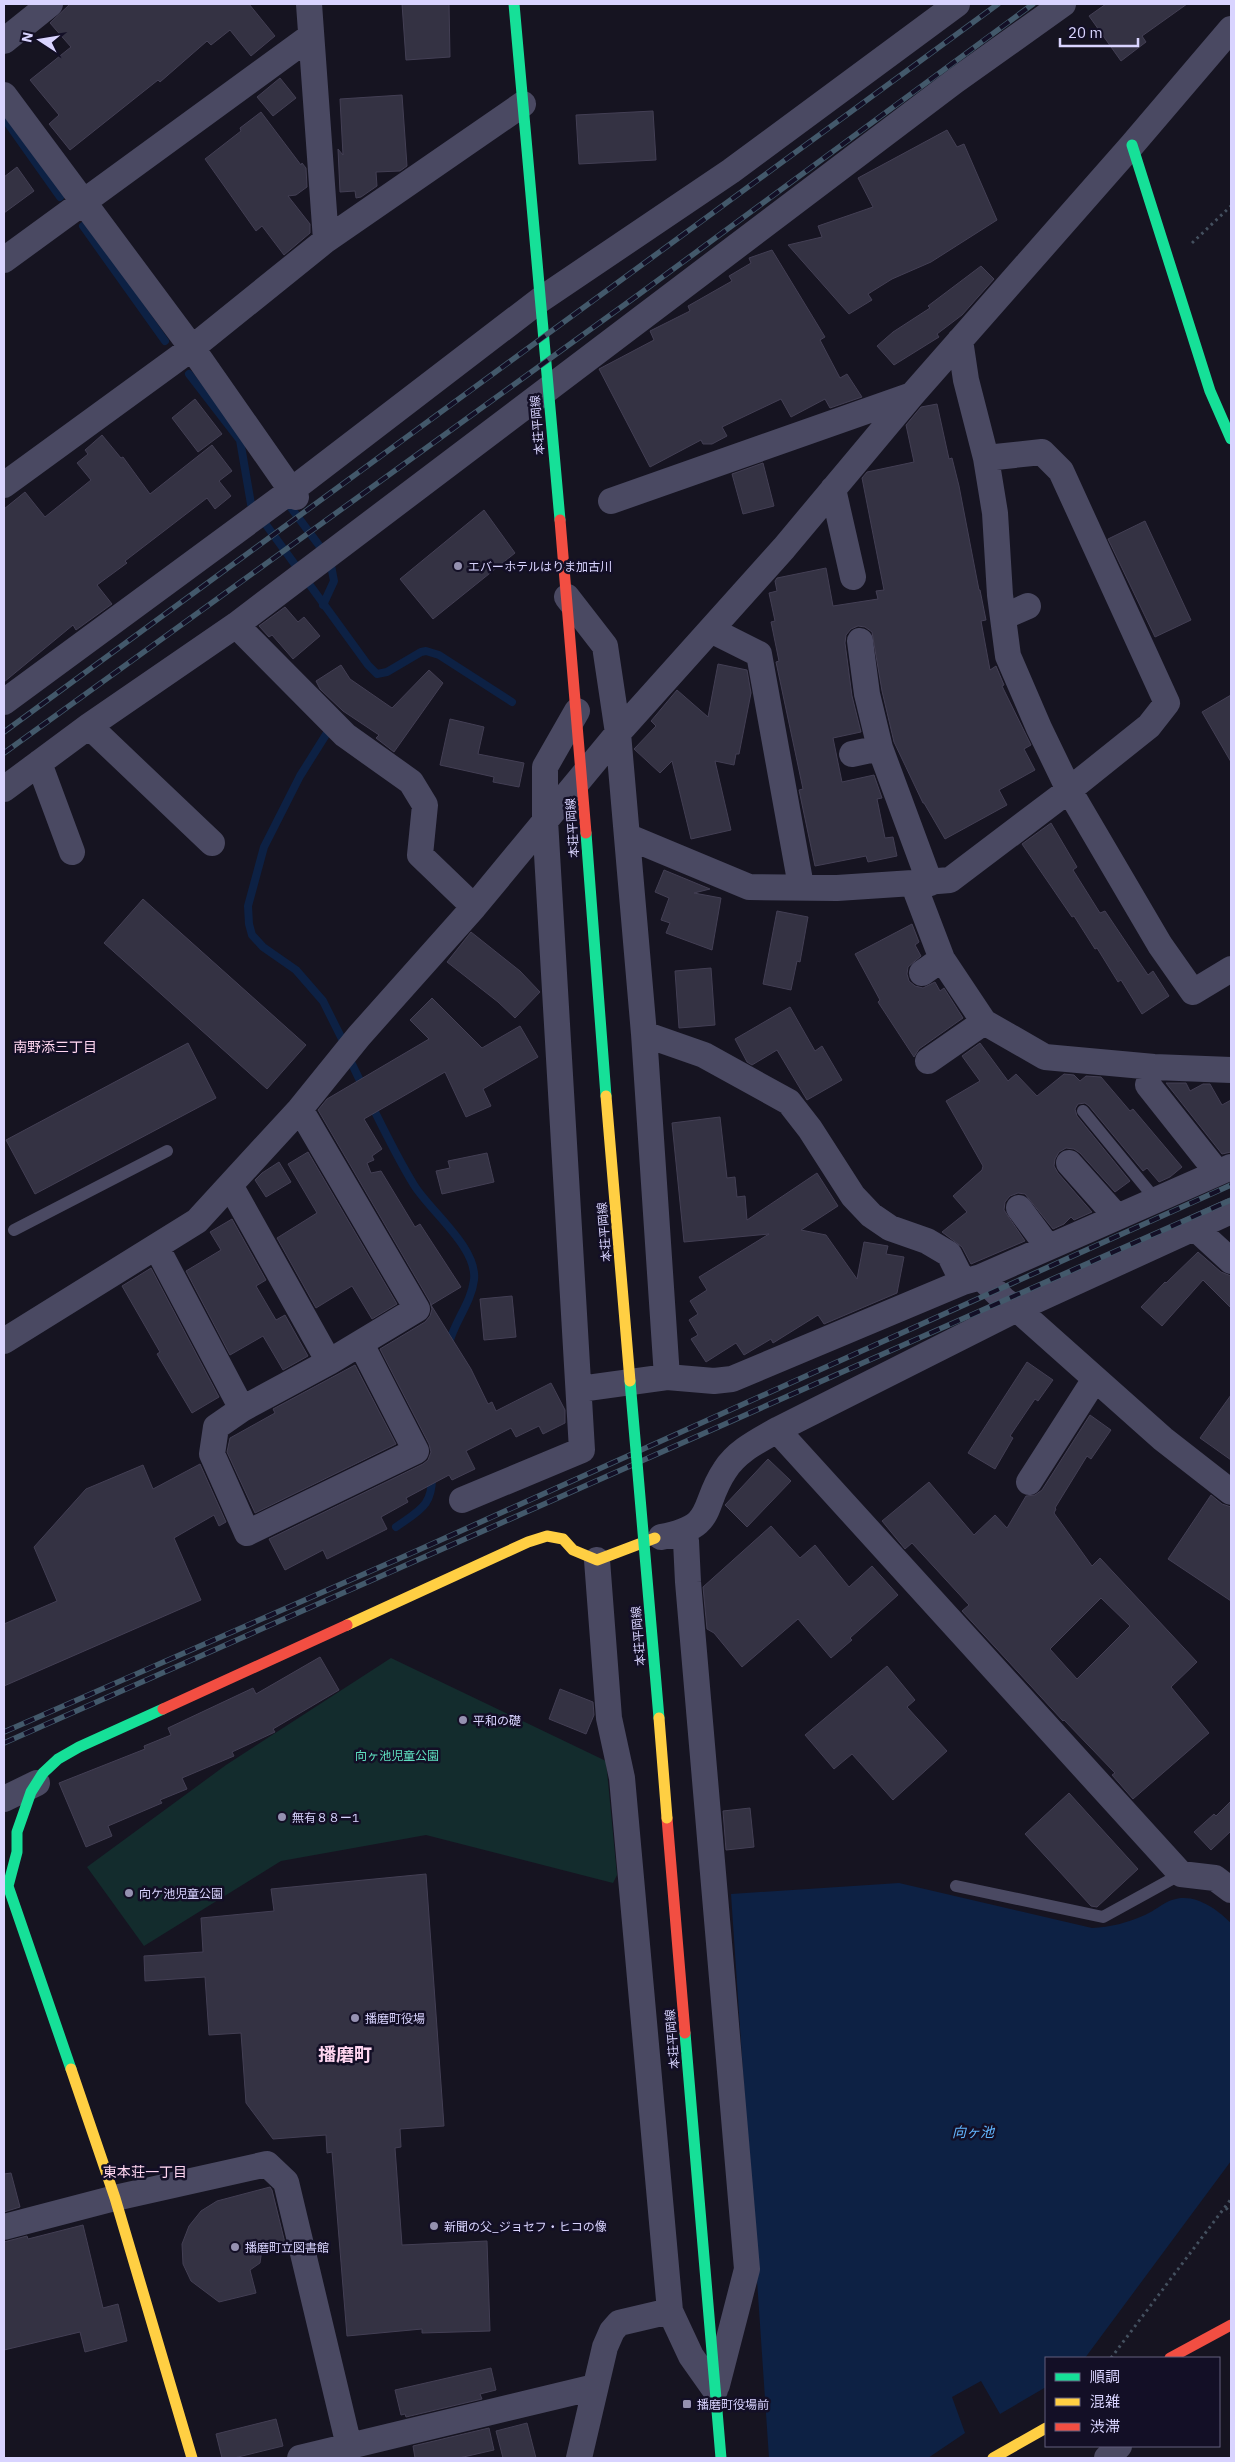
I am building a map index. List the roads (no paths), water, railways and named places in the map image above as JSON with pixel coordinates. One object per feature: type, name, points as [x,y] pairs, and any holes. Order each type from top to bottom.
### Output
[{"type":"main road","name":"本荘平岡線","points":[[514,4],[577,710],[606,1096],[721,2458]]},
{"type":"main road","points":[[1132,145],[1210,391],[1231,439]]},
{"type":"main road","points":[[192,2458],[115,2198],[6,1887],[17,1852],[17,1832],[12,1812],[37,1783],[43,1773],[58,1759],[79,1746],[528,1542],[547,1536],[563,1539],[573,1550],[597,1560],[662,1537]]},
{"type":"main road","points":[[1172,2357],[1231,2325]]},
{"type":"main road","points":[[993,2458],[1045,2429]]},
{"type":"street","points":[[4,41],[50,4]]},
{"type":"street","points":[[309,4],[326,240]]},
{"type":"street","points":[[4,702],[294,494],[540,300],[731,171],[957,4]]},
{"type":"street","points":[[4,788],[89,726],[236,625],[940,93],[1063,4]]},
{"type":"street","points":[[4,1341],[104,1277],[156,1248],[197,1221],[300,1109],[364,1031],[474,907],[618,733],[711,630],[912,395],[1132,145],[1231,29]]},
{"type":"street","points":[[4,260],[311,36]]},
{"type":"street","points":[[4,95],[85,201],[192,348],[294,494]]},
{"type":"street","points":[[4,485],[192,348],[326,240],[523,104]]},
{"type":"street","points":[[960,340],[966,380],[986,458],[995,513],[1008,656],[1039,728],[1070,790],[1160,945],[1193,992],[1231,969]]},
{"type":"street","points":[[611,501],[912,395]]},
{"type":"street","points":[[628,837],[749,887],[801,886],[837,888],[950,880],[1070,790],[1148,726],[1167,703],[1061,470],[1042,452],[986,458]]},
{"type":"street","points":[[833,489],[853,577]]},
{"type":"street","points":[[567,597],[605,646],[618,733],[644,1034],[667,1376]]},
{"type":"street","points":[[1003,617],[1028,606]]},
{"type":"street","points":[[236,625],[345,735],[411,782],[425,805],[420,854],[474,907]]},
{"type":"street","points":[[711,630],[759,654],[801,886]]},
{"type":"street","points":[[860,641],[867,694],[880,748],[921,883],[932,966],[984,1022],[1045,1057],[1154,1067],[1231,1070]]},
{"type":"street","points":[[462,1500],[582,1450],[580,1389],[545,820],[545,767],[577,710]]},
{"type":"street","points":[[89,726],[212,843]]},
{"type":"street","points":[[852,754],[880,748]]},
{"type":"street","points":[[38,763],[72,852]]},
{"type":"street","points":[[928,1061],[984,1022]]},
{"type":"street","points":[[644,1034],[704,1055],[789,1102],[810,1130],[853,1196],[871,1216],[890,1228],[927,1241],[949,1254],[972,1279],[1017,1309],[1163,1439],[1231,1492]]},
{"type":"street","points":[[580,1389],[667,1376],[714,1381],[732,1379],[1048,1247],[1224,1170],[1148,1084]]},
{"type":"street","points":[[300,1109],[417,1310],[361,1344],[242,1409],[216,1427],[212,1454],[247,1533],[416,1451],[361,1344]]},
{"type":"street","points":[[1069,1163],[1117,1217]]},
{"type":"street","points":[[230,1185],[329,1362]]},
{"type":"street","points":[[1019,1208],[1048,1247]]},
{"type":"street","points":[[662,1537],[691,1528],[703,1520],[725,1470],[732,1461],[744,1450],[777,1430],[1017,1309],[1231,1211]]},
{"type":"street","points":[[1195,1228],[1231,1261]]},
{"type":"street","points":[[156,1248],[242,1409]]},
{"type":"street","points":[[1029,1482],[1095,1379]]},
{"type":"street","points":[[777,1430],[1181,1874],[1215,1878],[1231,1890]]},
{"type":"street","points":[[688,1582],[716,1491]]},
{"type":"street","points":[[662,1537],[679,1536],[686,1541],[747,2269],[716,2390]]},
{"type":"street","points":[[597,1560],[609,1718],[622,1778],[670,2311],[691,2356],[716,2390]]},
{"type":"street","points":[[4,1799],[37,1783]]},
{"type":"street","points":[[4,2226],[115,2198],[267,2164],[286,2182],[349,2446]]},
{"type":"street","points":[[579,2458],[605,2347],[612,2331],[619,2323],[670,2311]]},
{"type":"street","points":[[300,2458],[595,2387]]},
{"type":"street","points":[[1107,2458],[1118,2447]]},
{"type":"lane","points":[[1083,1111],[1156,1200]]},
{"type":"lane","points":[[14,1230],[167,1151]]},
{"type":"lane","points":[[956,1886],[1103,1917],[1181,1874]]},
{"type":"water","name":"向ヶ池","points":[[899,1883],[1092,1928],[1112,1926],[1132,1920],[1169,1901],[1189,1898],[1212,1907],[1231,1923],[1231,2161],[1086,2357],[1045,2357],[1045,2388],[1000,2414],[981,2381],[952,2397],[965,2433],[928,2458],[769,2458],[731,1894]]},
{"type":"waterway","points":[[4,118],[60,197]]},
{"type":"waterway","points":[[83,226],[165,341]]},
{"type":"waterway","points":[[189,374],[243,444]]},
{"type":"waterway","points":[[240,440],[251,504],[368,665],[377,674],[387,672],[426,651],[439,655],[512,702]]},
{"type":"waterway","points":[[286,501],[330,560],[334,581],[323,605]]},
{"type":"waterway","points":[[327,733],[300,776],[264,847],[248,906],[252,935],[263,947],[296,970],[323,1001],[342,1039]]},
{"type":"waterway","points":[[351,1062],[363,1087]]},
{"type":"waterway","points":[[371,1104],[414,1185],[469,1255],[473,1268],[474,1280],[472,1289],[450,1338],[448,1347]]},
{"type":"waterway","points":[[396,1527],[423,1506],[430,1493],[432,1474]]},
{"type":"railway","points":[[4,732],[998,4]]},
{"type":"railway","points":[[4,753],[638,295],[1033,4]]},
{"type":"railway","points":[[4,1732],[405,1556],[1231,1185]]},
{"type":"railway","points":[[4,1743],[1231,1200]]},
{"type":"place","name":"エバーホテルはりま加古川","points":[[458,566]]},
{"type":"place","name":"平和の礎","points":[[463,1720]]},
{"type":"place","name":"無有８８ー1","points":[[282,1817]]},
{"type":"place","name":"向ケ池児童公園","points":[[129,1893]]},
{"type":"place","name":"播磨町役場","points":[[355,2018]]},
{"type":"place","name":"新聞の父_ジョセフ・ヒコの像","points":[[434,2226]]},
{"type":"place","name":"播磨町立図書館","points":[[235,2247]]},
{"type":"place","name":"播磨町役場前","points":[[687,2404]]},
{"type":"district","name":"南野添三丁目","points":[[55,1047]]},
{"type":"district","name":"播磨町","points":[[345,2054]]},
{"type":"district","name":"東本荘一丁目","points":[[145,2172]]},
{"type":"park label","name":"向ヶ池児童公園","points":[[397,1755]]}]
